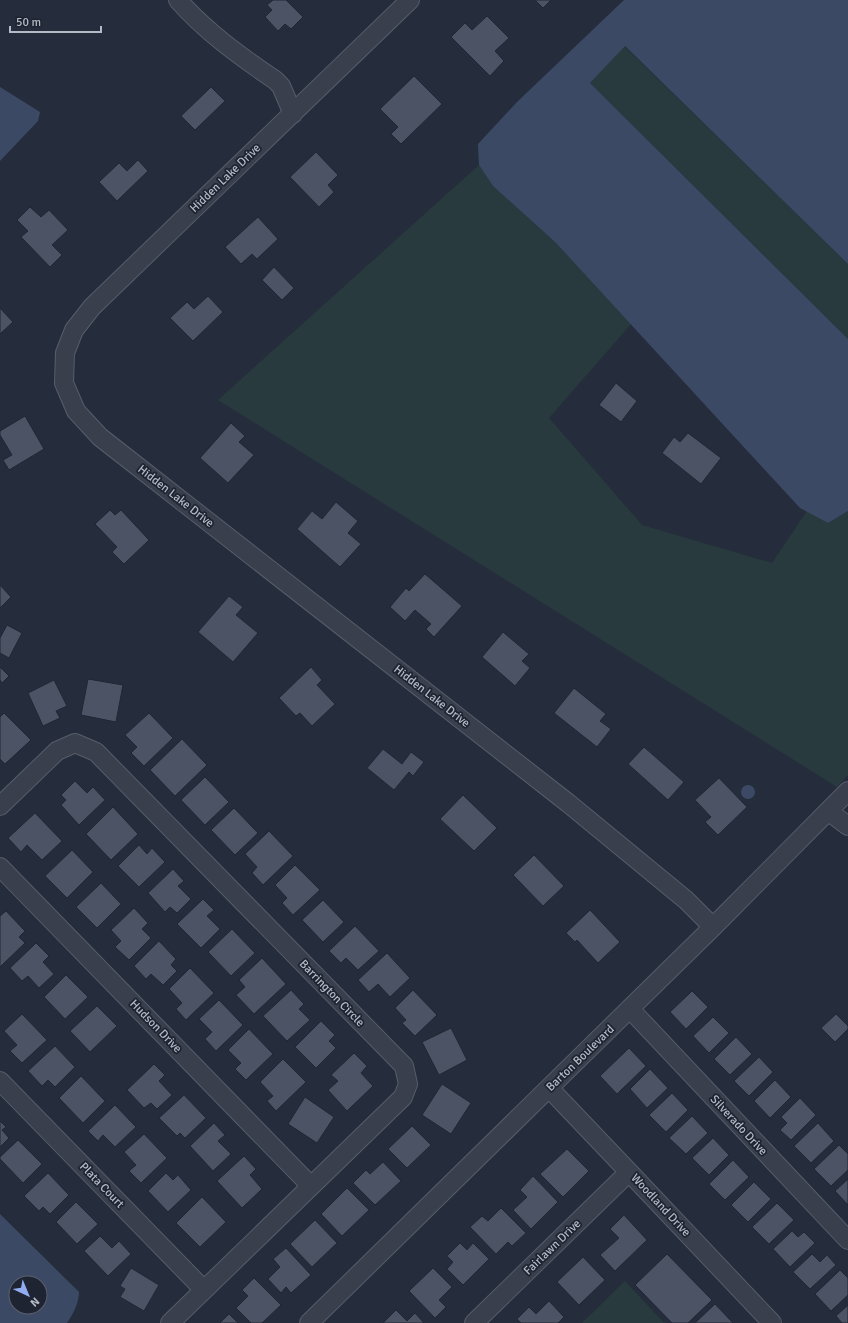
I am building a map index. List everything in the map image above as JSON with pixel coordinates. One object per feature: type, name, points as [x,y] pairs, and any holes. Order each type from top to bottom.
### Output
[{"type":"street","points":[[178,0],[188,12],[275,80],[281,86],[293,114]]},
{"type":"street","name":"Hidden Lake Drive","points":[[410,0],[92,307],[74,330],[65,353],[64,383],[76,411],[100,437],[568,803],[686,900],[713,928]]},
{"type":"street","name":"Barrington Circle","points":[[0,806],[57,751],[75,743],[96,752],[404,1066],[408,1084],[403,1097],[170,1323]]},
{"type":"street","name":"Barton Boulevard","points":[[309,1323],[713,928],[848,791]]},
{"type":"street","points":[[828,811],[848,826]]},
{"type":"street","name":"Hudson Drive","points":[[0,867],[311,1186]]},
{"type":"street","name":"Silverado Drive","points":[[630,1009],[848,1240]]},
{"type":"street","name":"Plata Court","points":[[0,1081],[204,1290]]},
{"type":"street","name":"Woodland Drive","points":[[549,1088],[772,1323]]},
{"type":"street","name":"Fairlawn Drive","points":[[474,1323],[629,1172]]},
{"type":"shaded area","points":[[624,46],[848,264],[848,339],[590,83]]},
{"type":"shaded area","points":[[479,165],[493,186],[556,243],[631,324],[549,418],[642,525],[772,563],[807,511],[828,523],[848,511],[848,775],[837,787],[218,400]]},
{"type":"shaded area","points":[[625,1281],[664,1323],[582,1323]]},
{"type":"water","points":[[624,0],[848,0],[848,264],[625,46],[590,83],[848,339],[848,511],[828,523],[800,508],[556,243],[493,186],[479,165],[478,144],[517,102]]},
{"type":"water","points":[[0,87],[40,112],[38,121],[0,161]]},
{"type":"water","points":[[748,785],[753,787],[755,792],[753,797],[748,799],[743,797],[741,792],[743,787]]},
{"type":"water","points":[[0,1214],[79,1292],[75,1308],[67,1323],[0,1323]]},
{"type":"building","points":[[273,0],[286,0],[303,17],[291,29],[285,24],[278,31],[265,17],[272,10],[267,5]]},
{"type":"building","points":[[535,0],[551,0],[543,8]]},
{"type":"building","points":[[487,16],[509,38],[495,51],[504,61],[490,76],[451,37],[465,23],[472,30]]},
{"type":"building","points":[[414,76],[442,104],[401,144],[391,134],[398,127],[380,109]]},
{"type":"building","points":[[211,87],[225,101],[195,130],[181,116]]},
{"type":"building","points":[[316,152],[338,175],[328,185],[334,192],[319,207],[290,177]]},
{"type":"building","points":[[138,160],[148,171],[117,201],[99,182],[119,163],[127,171]]},
{"type":"building","points":[[30,207],[41,217],[49,210],[68,230],[52,245],[62,255],[50,267],[21,237],[28,231],[17,220]]},
{"type":"building","points":[[258,217],[278,239],[257,259],[252,254],[241,264],[225,247]]},
{"type":"building","points":[[274,267],[294,288],[282,300],[262,280]]},
{"type":"building","points":[[208,296],[223,312],[193,341],[170,318],[187,302],[194,309]]},
{"type":"building","points":[[0,308],[13,322],[0,334]]},
{"type":"building","points":[[616,383],[637,401],[621,422],[599,405]]},
{"type":"building","points":[[25,416],[44,449],[9,470],[3,460],[12,455],[0,435],[0,431]]},
{"type":"building","points":[[231,423],[245,436],[239,442],[254,455],[228,483],[200,458]]},
{"type":"building","points":[[688,433],[721,458],[701,484],[662,453],[674,437],[680,442]]},
{"type":"building","points":[[336,502],[358,521],[348,533],[361,544],[340,567],[297,529],[312,511],[322,519]]},
{"type":"building","points":[[110,510],[115,515],[121,510],[149,540],[124,564],[112,552],[117,547],[95,524]]},
{"type":"building","points":[[425,574],[462,606],[434,637],[426,629],[431,624],[415,610],[405,621],[390,607],[406,588],[409,591]]},
{"type":"building","points":[[0,585],[11,597],[0,608]]},
{"type":"building","points":[[229,596],[243,607],[236,615],[258,633],[233,662],[198,632]]},
{"type":"building","points":[[7,625],[22,633],[9,658],[0,653],[0,638]]},
{"type":"building","points":[[503,632],[529,654],[522,661],[530,668],[515,686],[482,657]]},
{"type":"building","points":[[0,667],[9,676],[2,683],[0,680]]},
{"type":"building","points":[[311,667],[322,680],[317,685],[335,704],[312,726],[300,713],[296,716],[279,698]]},
{"type":"building","points":[[88,679],[123,685],[116,722],[81,715]]},
{"type":"building","points":[[54,680],[67,706],[56,711],[60,718],[43,726],[28,693]]},
{"type":"building","points":[[574,688],[606,714],[600,721],[611,729],[597,747],[554,713]]},
{"type":"building","points":[[4,713],[31,740],[5,764],[0,759],[0,717]]},
{"type":"building","points":[[149,713],[173,738],[144,766],[131,753],[137,747],[125,735]]},
{"type":"building","points":[[182,739],[207,765],[175,796],[150,770]]},
{"type":"building","points":[[644,747],[684,782],[668,800],[628,764]]},
{"type":"building","points":[[383,749],[402,764],[411,752],[424,762],[413,776],[409,772],[394,790],[367,768]]},
{"type":"building","points":[[205,777],[229,802],[205,825],[181,800]]},
{"type":"building","points":[[719,778],[747,807],[718,835],[705,822],[711,817],[695,800]]},
{"type":"building","points":[[75,781],[87,793],[93,787],[105,800],[79,825],[61,805],[66,800],[61,795]]},
{"type":"building","points":[[463,795],[497,828],[474,851],[440,819]]},
{"type":"building","points":[[113,807],[138,834],[111,860],[86,834]]},
{"type":"building","points":[[234,808],[258,833],[235,855],[211,830]]},
{"type":"building","points":[[35,813],[62,841],[42,860],[27,845],[21,852],[8,838]]},
{"type":"building","points":[[269,831],[293,856],[263,885],[252,873],[257,867],[245,854]]},
{"type":"building","points":[[139,845],[147,854],[152,848],[165,862],[139,887],[118,866]]},
{"type":"building","points":[[72,850],[93,872],[67,898],[45,876]]},
{"type":"building","points":[[534,855],[564,886],[543,906],[513,875]]},
{"type":"building","points":[[295,865],[320,890],[293,915],[282,903],[287,898],[275,885]]},
{"type":"building","points":[[173,869],[184,881],[178,886],[191,899],[177,913],[170,907],[165,912],[148,893]]},
{"type":"building","points":[[101,883],[121,904],[97,928],[76,907]]},
{"type":"building","points":[[203,899],[214,910],[207,916],[220,929],[201,948],[177,924]]},
{"type":"building","points":[[323,900],[344,922],[323,942],[302,920]]},
{"type":"building","points":[[134,908],[148,923],[142,929],[151,938],[129,960],[115,947],[121,941],[111,930]]},
{"type":"building","points":[[590,910],[620,942],[598,963],[577,940],[575,942],[566,933]]},
{"type":"building","points":[[6,911],[25,931],[19,937],[25,943],[0,967],[0,916]]},
{"type":"building","points":[[355,926],[379,951],[358,970],[346,958],[341,963],[329,951]]},
{"type":"building","points":[[232,929],[255,953],[231,976],[208,952]]},
{"type":"building","points":[[159,941],[176,959],[171,965],[177,971],[163,985],[151,974],[146,979],[134,966]]},
{"type":"building","points":[[36,943],[49,956],[43,962],[54,974],[39,988],[28,976],[22,981],[10,968]]},
{"type":"building","points":[[387,953],[410,978],[390,997],[378,984],[369,992],[358,980]]},
{"type":"building","points":[[262,958],[286,984],[254,1014],[236,995],[245,987],[239,980]]},
{"type":"building","points":[[190,968],[214,993],[186,1020],[176,1009],[182,1003],[169,989]]},
{"type":"building","points":[[66,975],[88,997],[65,1019],[44,997]]},
{"type":"building","points":[[291,990],[304,1004],[299,1009],[310,1020],[287,1041],[263,1016]]},
{"type":"building","points":[[413,990],[437,1015],[415,1036],[402,1023],[406,1020],[395,1008]]},
{"type":"building","points":[[692,991],[708,1007],[686,1029],[670,1012]]},
{"type":"building","points":[[219,1000],[243,1025],[216,1051],[205,1039],[212,1032],[199,1019]]},
{"type":"building","points":[[97,1006],[117,1026],[90,1052],[70,1031]]},
{"type":"building","points":[[22,1014],[47,1040],[22,1063],[10,1051],[17,1045],[4,1031]]},
{"type":"building","points":[[836,1014],[848,1026],[848,1029],[835,1042],[821,1028]]},
{"type":"building","points":[[713,1017],[729,1033],[709,1053],[693,1036]]},
{"type":"building","points":[[321,1021],[335,1035],[329,1041],[336,1048],[316,1068],[295,1047]]},
{"type":"building","points":[[451,1028],[467,1060],[439,1075],[422,1042]]},
{"type":"building","points":[[249,1029],[273,1054],[246,1080],[235,1069],[241,1063],[228,1050]]},
{"type":"building","points":[[736,1037],[752,1054],[730,1075],[714,1059]]},
{"type":"building","points":[[55,1046],[75,1067],[55,1087],[48,1080],[42,1086],[28,1071]]},
{"type":"building","points":[[629,1048],[646,1066],[617,1094],[600,1076]]},
{"type":"building","points":[[354,1053],[367,1066],[361,1073],[373,1086],[347,1111],[328,1090],[338,1081],[331,1075]]},
{"type":"building","points":[[759,1057],[773,1072],[749,1096],[734,1081]]},
{"type":"building","points":[[283,1059],[306,1082],[276,1111],[267,1101],[273,1096],[260,1082]]},
{"type":"building","points":[[154,1064],[165,1075],[159,1081],[172,1095],[157,1109],[151,1103],[144,1108],[127,1090]]},
{"type":"building","points":[[650,1069],[668,1088],[647,1108],[630,1089]]},
{"type":"building","points":[[81,1076],[105,1101],[83,1123],[59,1098]]},
{"type":"building","points":[[775,1080],[791,1097],[770,1118],[754,1101]]},
{"type":"building","points":[[442,1084],[471,1103],[451,1134],[422,1115]]},
{"type":"building","points":[[672,1093],[688,1110],[666,1132],[649,1115]]},
{"type":"building","points":[[184,1095],[206,1118],[185,1138],[180,1133],[177,1136],[159,1118]]},
{"type":"building","points":[[305,1097],[334,1117],[317,1143],[288,1124]]},
{"type":"building","points":[[800,1098],[816,1115],[791,1140],[780,1130],[787,1123],[781,1117]]},
{"type":"building","points":[[115,1105],[136,1127],[115,1147],[103,1135],[98,1141],[88,1131]]},
{"type":"building","points":[[692,1116],[708,1133],[686,1154],[669,1138]]},
{"type":"building","points":[[0,1121],[6,1127],[2,1130],[9,1138],[0,1147]]},
{"type":"building","points":[[214,1123],[225,1135],[218,1141],[231,1154],[213,1171],[190,1146]]},
{"type":"building","points":[[818,1123],[834,1141],[811,1163],[794,1146]]},
{"type":"building","points":[[412,1126],[431,1145],[407,1168],[388,1149]]},
{"type":"building","points":[[144,1134],[167,1158],[141,1183],[129,1171],[136,1165],[124,1152]]},
{"type":"building","points":[[713,1138],[729,1155],[709,1175],[692,1158]]},
{"type":"building","points":[[18,1140],[42,1164],[23,1183],[0,1159],[0,1157]]},
{"type":"building","points":[[839,1145],[848,1154],[848,1170],[831,1186],[814,1169]]},
{"type":"building","points":[[567,1149],[589,1171],[563,1197],[540,1174]]},
{"type":"building","points":[[244,1156],[256,1169],[250,1175],[262,1189],[242,1208],[217,1181]]},
{"type":"building","points":[[733,1160],[749,1177],[725,1200],[709,1184]]},
{"type":"building","points":[[383,1162],[401,1181],[375,1205],[353,1183],[366,1170],[370,1174]]},
{"type":"building","points":[[48,1173],[69,1195],[50,1214],[43,1207],[39,1211],[24,1196]]},
{"type":"building","points":[[166,1173],[173,1180],[178,1175],[191,1190],[168,1212],[148,1191]]},
{"type":"building","points":[[533,1176],[558,1202],[531,1229],[513,1210],[527,1197],[520,1190]]},
{"type":"building","points":[[848,1179],[848,1205],[835,1191]]},
{"type":"building","points":[[754,1182],[771,1199],[748,1222],[731,1205]]},
{"type":"building","points":[[347,1188],[369,1210],[342,1236],[321,1214]]},
{"type":"building","points":[[202,1197],[226,1222],[200,1247],[176,1223]]},
{"type":"building","points":[[76,1202],[98,1224],[77,1244],[56,1222]]},
{"type":"building","points":[[777,1203],[794,1220],[769,1244],[752,1227]]},
{"type":"building","points":[[501,1208],[526,1233],[512,1246],[508,1242],[496,1254],[470,1227],[482,1216],[488,1221]]},
{"type":"building","points":[[624,1215],[647,1240],[615,1271],[600,1255],[619,1238],[610,1229]]},
{"type":"building","points":[[315,1220],[337,1243],[312,1267],[290,1244]]},
{"type":"building","points":[[792,1231],[798,1237],[804,1232],[815,1243],[790,1267],[773,1249]]},
{"type":"building","points":[[100,1236],[112,1248],[119,1241],[131,1254],[108,1276],[84,1251]]},
{"type":"building","points":[[460,1243],[467,1250],[473,1243],[489,1259],[463,1285],[447,1269],[453,1262],[447,1256]]},
{"type":"building","points":[[286,1248],[311,1275],[291,1293],[286,1287],[281,1293],[268,1279],[280,1267],[273,1259]]},
{"type":"building","points":[[667,1254],[712,1300],[688,1323],[672,1323],[635,1285]]},
{"type":"building","points":[[812,1254],[820,1262],[827,1255],[836,1265],[810,1289],[793,1272]]},
{"type":"building","points":[[583,1257],[605,1280],[579,1305],[557,1282]]},
{"type":"building","points":[[131,1268],[159,1285],[144,1311],[120,1297],[125,1289],[120,1286]]},
{"type":"building","points":[[433,1268],[452,1287],[439,1300],[446,1307],[435,1318],[409,1291]]},
{"type":"building","points":[[840,1270],[848,1278],[848,1295],[831,1311],[815,1294]]},
{"type":"building","points":[[254,1278],[281,1305],[262,1323],[251,1323],[236,1308],[248,1296],[242,1290]]},
{"type":"building","points":[[549,1301],[564,1317],[558,1323],[521,1323],[517,1319],[529,1307],[536,1314]]},
{"type":"building","points":[[715,1304],[733,1323],[695,1323]]},
{"type":"building","points":[[848,1305],[848,1323],[842,1323],[836,1316]]},
{"type":"building","points":[[396,1310],[407,1321],[415,1313],[424,1323],[383,1323]]},
{"type":"building","points":[[229,1314],[238,1323],[220,1323]]}]
